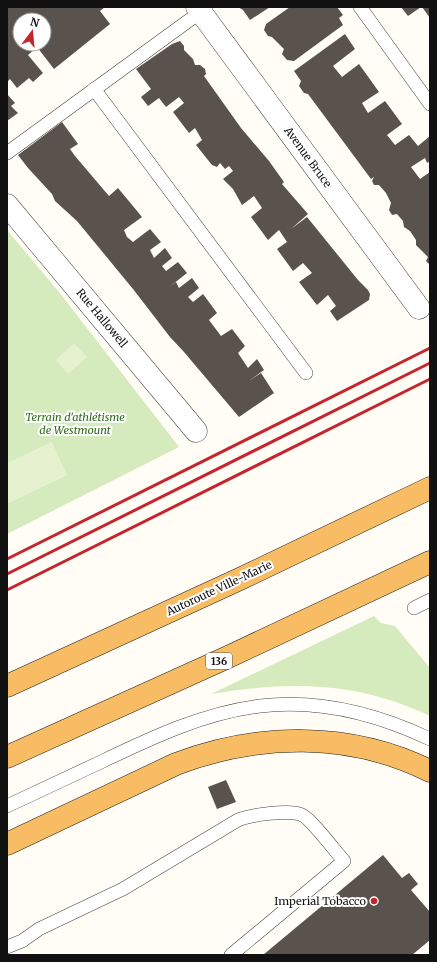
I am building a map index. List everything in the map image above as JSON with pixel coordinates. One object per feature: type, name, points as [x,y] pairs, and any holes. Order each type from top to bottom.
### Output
[{"type":"highway","name":"Autoroute Ville-Marie","points":[[7,686],[242,578],[430,488]]},
{"type":"highway","name":"136","points":[[7,757],[236,654],[430,562]]},
{"type":"highway","points":[[7,844],[176,764],[235,746],[280,741],[329,742],[353,746],[394,757],[430,772]]},
{"type":"street","name":"Avenue Bruce","points":[[202,9],[420,308]]},
{"type":"street","name":"Rue Hallowell","points":[[7,205],[196,431]]},
{"type":"lane","points":[[360,7],[430,104]]},
{"type":"lane","points":[[7,153],[202,9]]},
{"type":"lane","points":[[94,89],[306,373]]},
{"type":"lane","points":[[414,608],[430,600]]},
{"type":"lane","points":[[7,806],[165,732],[210,716],[260,706],[306,705],[347,710],[392,723],[430,739]]},
{"type":"lane","points":[[7,947],[22,941],[39,929],[123,889],[228,824],[246,817],[257,815],[293,813],[303,815],[344,861],[230,955]]},
{"type":"green space","name":"Terrain d'athlétisme de Westmount","points":[[7,230],[59,292],[179,447],[7,534]]},
{"type":"green space","points":[[74,343],[87,357],[68,374],[56,360]]},
{"type":"green space","points":[[52,442],[67,475],[7,504],[7,463]]},
{"type":"green space","points":[[374,616],[381,623],[395,626],[430,668],[430,716],[403,704],[376,696],[349,690],[322,687],[268,687],[211,694]]},
{"type":"building","points":[[7,7],[105,7],[100,11],[110,24],[54,69],[41,52],[52,52],[52,12],[12,12],[12,52],[31,52],[28,55],[43,73],[33,82],[29,78],[17,88],[10,79],[7,82]]},
{"type":"building","points":[[238,7],[270,7],[250,20],[243,10]]},
{"type":"building","points":[[290,7],[337,7],[343,15],[339,18],[343,25],[294,61],[287,60],[282,54],[284,49],[272,37],[268,36],[264,30],[266,24]]},
{"type":"building","points":[[401,7],[421,7],[408,16]]},
{"type":"building","points":[[422,7],[430,7],[430,18]]},
{"type":"building","points":[[345,34],[355,49],[333,66],[342,77],[359,64],[379,92],[362,103],[368,113],[385,101],[402,124],[387,135],[395,145],[409,135],[418,146],[430,136],[430,161],[427,163],[425,158],[411,167],[420,179],[430,172],[430,265],[426,261],[428,257],[416,245],[416,240],[410,231],[404,227],[403,221],[397,214],[392,215],[389,210],[391,203],[386,193],[379,185],[374,185],[372,181],[374,177],[371,179],[308,94],[304,93],[299,86],[301,81],[294,71]]},
{"type":"building","points":[[180,41],[184,46],[184,50],[193,59],[195,65],[200,65],[205,69],[206,74],[204,76],[241,128],[269,161],[284,182],[282,184],[308,214],[291,229],[307,217],[358,280],[368,290],[370,294],[369,300],[337,321],[330,311],[336,306],[328,295],[317,305],[299,282],[312,273],[303,263],[293,271],[277,249],[287,242],[279,230],[268,240],[251,217],[262,208],[254,196],[242,205],[233,189],[223,179],[233,171],[229,166],[225,169],[220,163],[217,167],[212,165],[196,145],[202,140],[195,128],[189,133],[173,112],[184,103],[179,97],[166,107],[159,98],[148,106],[141,97],[151,89],[136,69],[172,44]]},
{"type":"building","points":[[7,94],[15,103],[11,106],[18,113],[7,121]]},
{"type":"building","points":[[62,122],[78,144],[70,149],[75,156],[109,196],[118,188],[142,217],[124,230],[127,237],[133,242],[150,229],[161,242],[150,250],[154,258],[165,248],[172,258],[162,266],[166,271],[178,262],[187,273],[168,288],[176,282],[179,288],[192,278],[199,288],[188,297],[193,302],[203,294],[217,313],[209,320],[221,336],[232,329],[245,346],[238,353],[248,368],[257,359],[264,370],[250,380],[261,373],[274,393],[239,417],[170,337],[77,221],[55,201],[52,194],[28,168],[18,155]]},
{"type":"building","points":[[226,780],[236,802],[217,809],[208,787]]},
{"type":"building","name":"Imperial Tobacco","points":[[383,855],[402,878],[409,873],[418,884],[411,890],[430,912],[430,940],[412,955],[263,955]]},
{"type":"railway","points":[[7,559],[430,348]]},
{"type":"railway","points":[[7,574],[430,363]]},
{"type":"railway","points":[[7,590],[430,379]]},
{"type":"place","name":"Imperial Tobacco","points":[[374,901]]}]
